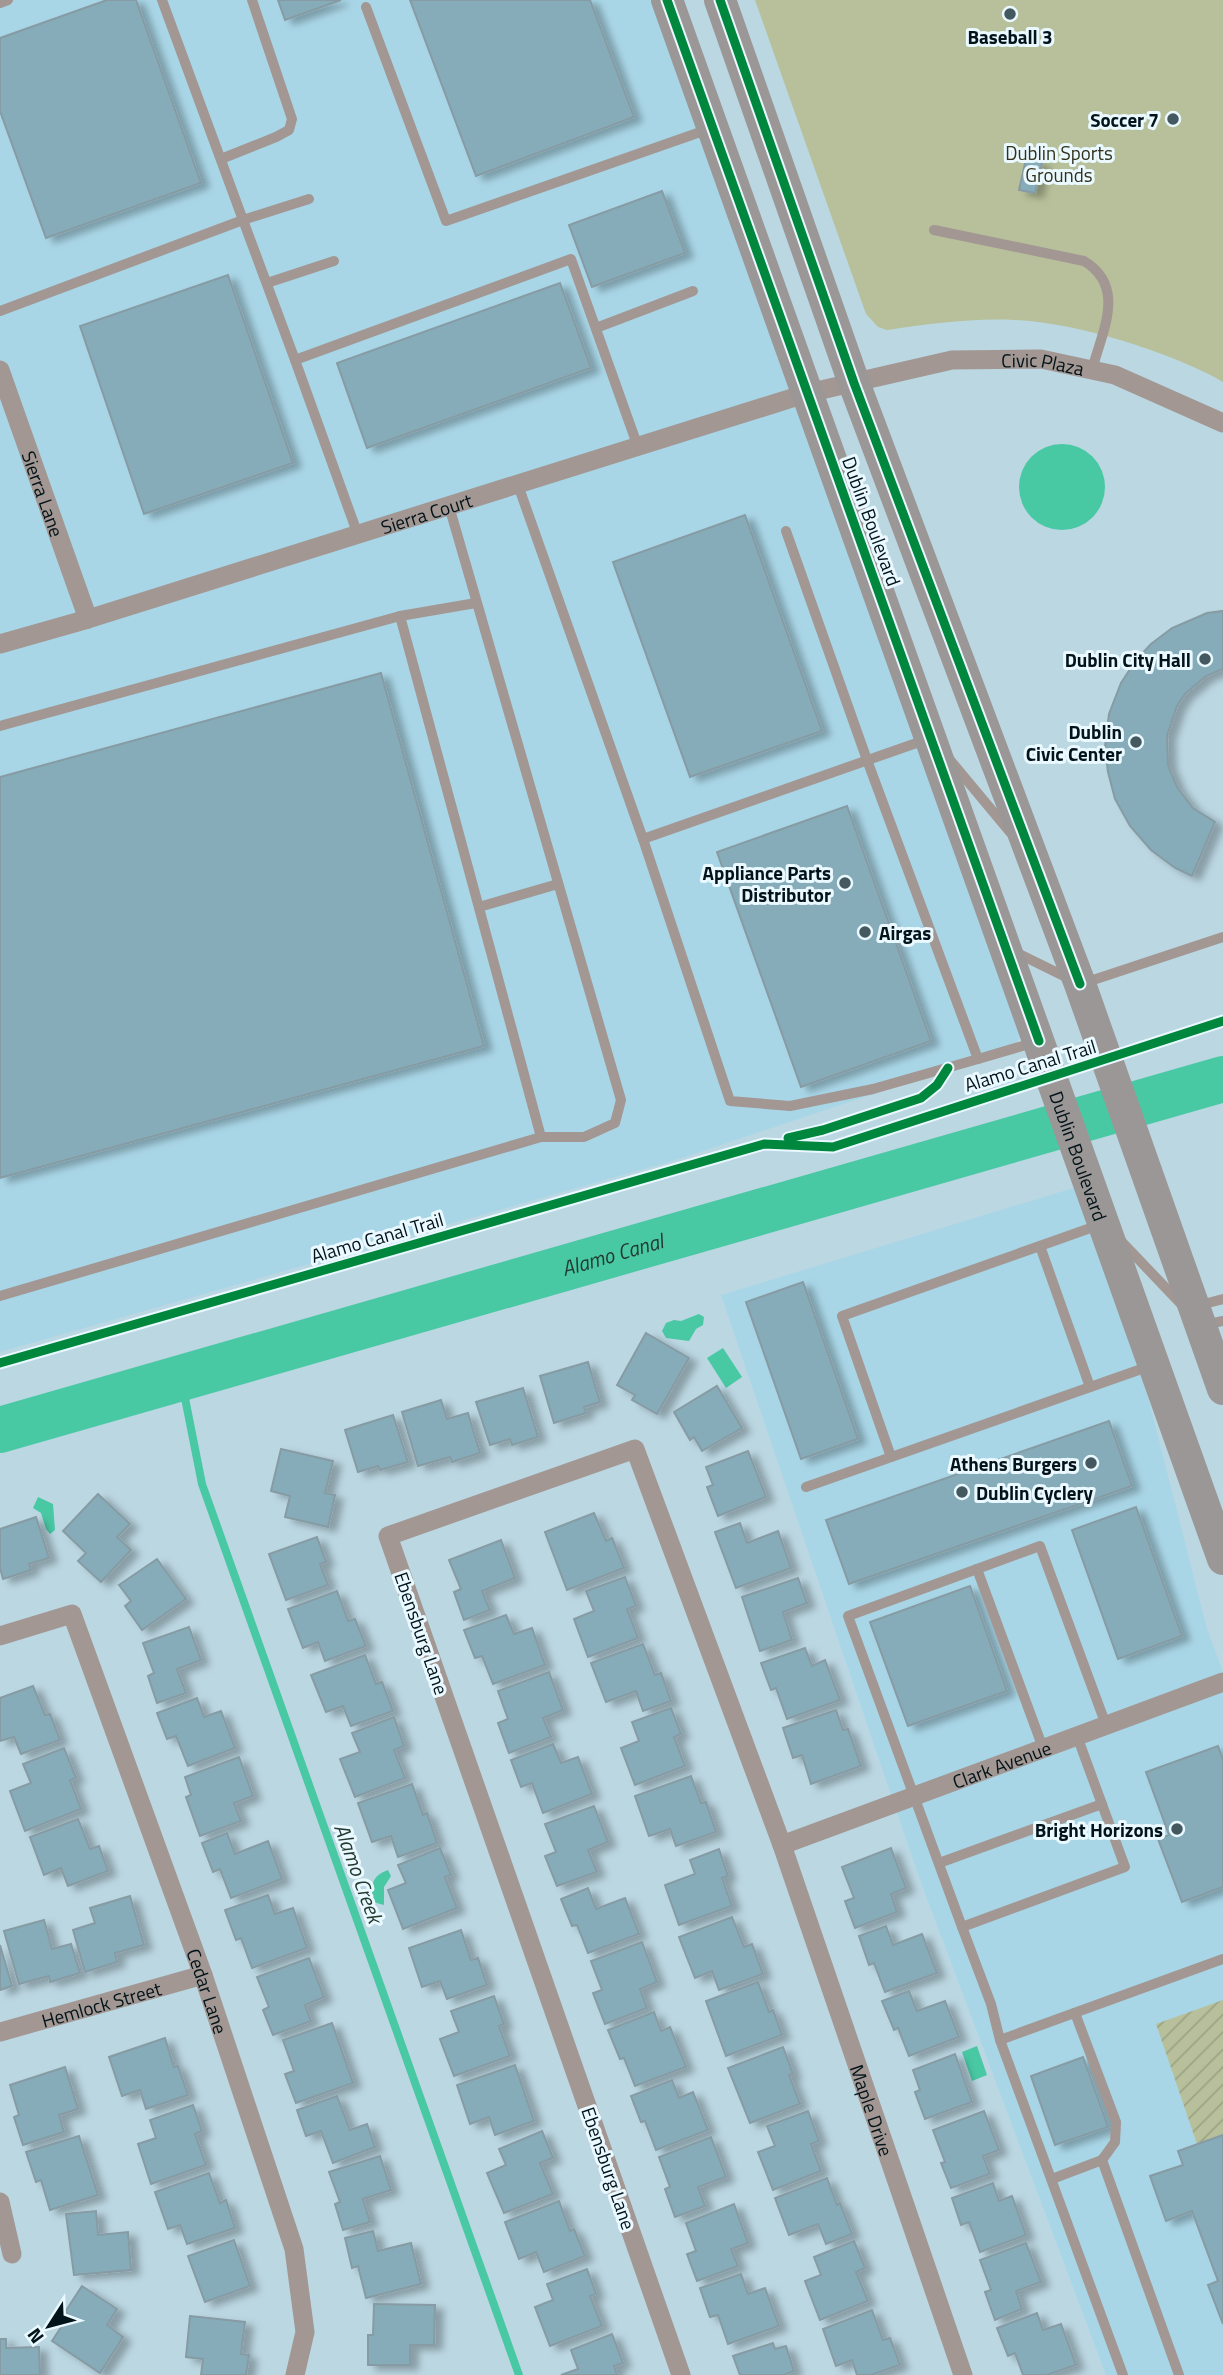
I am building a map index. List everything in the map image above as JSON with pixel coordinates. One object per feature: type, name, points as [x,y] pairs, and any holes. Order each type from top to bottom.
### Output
[{"type":"main road","name":"Dublin Boulevard","points":[[667,0],[1223,1559]]},
{"type":"main road","name":"Dublin Boulevard","points":[[720,0],[854,383],[1080,984],[1150,1182],[1206,1318],[1223,1389]]},
{"type":"street","name":"Civic Plaza","points":[[854,383],[952,360],[1041,359],[1115,375],[1223,423]]},
{"type":"street","name":"Sierra Lane","points":[[0,370],[88,619]]},
{"type":"street","name":"Sierra Court","points":[[0,644],[88,619],[808,393],[854,383]]},
{"type":"street","name":"Ebensburg Lane","points":[[681,2375],[388,1536],[635,1449],[782,1845]]},
{"type":"street","name":"Cedar Lane","points":[[0,1636],[72,1614],[204,1975],[294,2249],[305,2332],[295,2375]]},
{"type":"street","name":"Clark Avenue","points":[[782,1845],[1223,1682]]},
{"type":"street","name":"Maple Drive","points":[[782,1845],[963,2375]]},
{"type":"street","name":"Hemlock Street","points":[[0,2032],[204,1975]]},
{"type":"street","points":[[0,2203],[12,2254]]},
{"type":"lane","points":[[0,3],[8,0]]},
{"type":"lane","points":[[162,0],[358,535]]},
{"type":"lane","points":[[220,159],[289,130],[292,118],[252,0]]},
{"type":"lane","points":[[366,7],[446,221],[713,128]]},
{"type":"lane","points":[[0,311],[243,220],[310,199]]},
{"type":"lane","points":[[934,230],[1084,261],[1094,267],[1107,285],[1110,299],[1092,370]]},
{"type":"lane","points":[[295,360],[571,259],[638,447]]},
{"type":"lane","points":[[267,283],[334,261]]},
{"type":"lane","points":[[596,328],[693,291]]},
{"type":"lane","points":[[518,485],[643,839],[730,1101],[790,1106],[873,1089],[978,1059],[1042,1047]]},
{"type":"lane","points":[[0,1296],[541,1137],[584,1136],[615,1123],[621,1100],[449,506]]},
{"type":"lane","points":[[786,531],[867,760],[978,1059]]},
{"type":"lane","points":[[0,726],[400,616],[477,603]]},
{"type":"lane","points":[[400,616],[541,1137]]},
{"type":"lane","points":[[643,839],[931,738],[1033,859]]},
{"type":"lane","points":[[479,907],[558,884]]},
{"type":"lane","points":[[1006,947],[1080,984],[1223,937]]},
{"type":"lane","points":[[891,1457],[842,1316],[1104,1224],[1206,1318],[1223,1299]]},
{"type":"lane","points":[[1040,1246],[1090,1387]]},
{"type":"lane","points":[[806,1487],[1154,1364]]},
{"type":"lane","points":[[1106,1725],[1040,1546],[848,1616],[991,2004],[1000,2040],[1123,2375]]},
{"type":"lane","points":[[977,1569],[1043,1748]]},
{"type":"lane","points":[[962,1927],[1125,1867],[1077,1736]]},
{"type":"lane","points":[[939,1863],[1102,1804]]},
{"type":"lane","points":[[1000,2040],[1223,1959]]},
{"type":"lane","points":[[1052,2179],[1102,2160],[1115,2142],[1116,2122],[1075,2013]]},
{"type":"lane","points":[[1102,2160],[1179,2375]]},
{"type":"shaded area","points":[[0,0],[653,0],[1034,1028],[1005,1050],[679,1159],[0,1352]]},
{"type":"shaded area","points":[[1062,444],[1078,448],[1092,457],[1101,471],[1105,487],[1101,503],[1092,517],[1078,526],[1062,530],[1046,526],[1032,517],[1023,503],[1019,487],[1023,471],[1032,457],[1046,448]]},
{"type":"shaded area","points":[[1090,1183],[1104,1224],[1207,1629],[1223,1672],[1223,2375],[1106,2375],[920,1880],[721,1295]]},
{"type":"shaded area","points":[[699,1314],[704,1317],[703,1325],[696,1329],[689,1341],[666,1338],[662,1331],[666,1323]]},
{"type":"shaded area","points":[[723,1348],[742,1377],[726,1388],[707,1358]]},
{"type":"shaded area","points":[[38,1497],[53,1504],[55,1530],[50,1534],[41,1513],[33,1508]]},
{"type":"shaded area","points":[[388,1870],[391,1876],[384,1887],[384,1905],[373,1902],[373,1882],[378,1875]]},
{"type":"shaded area","points":[[977,2046],[987,2075],[972,2081],[962,2052]]},
{"type":"green space","name":"Dublin Sports Grounds","points":[[755,0],[1223,0],[1223,382],[1150,350],[1065,326],[1014,320],[982,320],[887,330],[878,327],[866,314]]},
{"type":"green space","points":[[1223,2000],[1223,2135],[1197,2144],[1156,2024]]},
{"type":"building","points":[[107,0],[136,0],[201,183],[46,238],[0,111],[0,38]]},
{"type":"building","points":[[278,0],[341,0],[285,20]]},
{"type":"building","points":[[410,0],[590,0],[634,117],[476,176]]},
{"type":"building","points":[[1026,159],[1042,163],[1035,193],[1019,190]]},
{"type":"building","points":[[662,191],[685,253],[592,287],[569,225]]},
{"type":"building","points":[[228,275],[293,463],[144,514],[80,326]]},
{"type":"building","points":[[560,283],[591,368],[367,448],[337,363]]},
{"type":"building","points":[[745,515],[822,731],[690,777],[613,562]]},
{"type":"building","name":"Dublin Civic Center","points":[[1223,611],[1223,669],[1206,676],[1185,694],[1177,706],[1167,736],[1168,765],[1177,787],[1193,808],[1215,822],[1192,876],[1175,868],[1151,850],[1130,826],[1115,799],[1105,747],[1109,714],[1121,683],[1136,660],[1172,628],[1207,613]]},
{"type":"building","points":[[381,673],[484,1046],[0,1178],[0,777]]},
{"type":"building","points":[[847,806],[931,1041],[801,1087],[717,852]]},
{"type":"building","points":[[803,1282],[858,1439],[801,1459],[746,1302]]},
{"type":"building","points":[[646,1333],[689,1358],[657,1414],[632,1400],[635,1395],[617,1385]]},
{"type":"building","points":[[588,1362],[600,1402],[584,1407],[586,1413],[554,1423],[540,1376]]},
{"type":"building","points":[[717,1386],[742,1428],[702,1451],[694,1437],[690,1440],[674,1412]]},
{"type":"building","points":[[523,1388],[538,1437],[512,1445],[510,1439],[490,1445],[476,1402]]},
{"type":"building","points":[[441,1400],[447,1419],[468,1413],[480,1453],[452,1462],[450,1457],[418,1466],[402,1412]]},
{"type":"building","points":[[393,1415],[408,1462],[380,1470],[378,1466],[358,1472],[345,1430]]},
{"type":"building","points":[[1109,1421],[1132,1486],[849,1584],[826,1520]]},
{"type":"building","points":[[281,1449],[333,1461],[325,1493],[335,1495],[328,1527],[285,1517],[290,1496],[271,1491]]},
{"type":"building","points":[[748,1451],[766,1497],[718,1516],[707,1487],[713,1485],[706,1467]]},
{"type":"building","points":[[98,1494],[130,1524],[117,1537],[131,1550],[101,1582],[78,1561],[86,1553],[63,1531]]},
{"type":"building","points":[[1136,1507],[1182,1636],[1118,1659],[1072,1530]]},
{"type":"building","points":[[594,1513],[606,1541],[612,1538],[624,1568],[567,1590],[545,1532]]},
{"type":"building","points":[[36,1517],[49,1558],[29,1564],[31,1570],[3,1579],[0,1568],[0,1529]]},
{"type":"building","points":[[740,1523],[747,1543],[778,1531],[791,1568],[736,1588],[715,1532]]},
{"type":"building","points":[[317,1537],[326,1562],[320,1564],[328,1585],[286,1600],[269,1554]]},
{"type":"building","points":[[501,1540],[515,1578],[482,1591],[490,1610],[464,1620],[454,1592],[461,1589],[449,1560]]},
{"type":"building","points":[[157,1559],[186,1599],[142,1630],[125,1606],[131,1601],[119,1585]]},
{"type":"building","points":[[625,1577],[636,1606],[627,1609],[638,1638],[588,1657],[574,1619],[594,1611],[586,1591]]},
{"type":"building","points":[[798,1578],[807,1603],[783,1612],[792,1640],[760,1651],[742,1597]]},
{"type":"building","points":[[970,1586],[1007,1691],[908,1726],[870,1622]]},
{"type":"building","points":[[337,1591],[348,1621],[355,1619],[366,1646],[325,1661],[318,1642],[303,1648],[288,1609]]},
{"type":"building","points":[[506,1615],[514,1634],[532,1628],[545,1665],[493,1684],[482,1656],[475,1658],[464,1630]]},
{"type":"building","points":[[189,1627],[201,1660],[177,1669],[186,1693],[157,1703],[148,1676],[154,1673],[143,1643]]},
{"type":"building","points":[[643,1644],[655,1675],[661,1673],[671,1701],[643,1711],[636,1691],[606,1702],[591,1663]]},
{"type":"building","points":[[805,1648],[812,1666],[825,1660],[840,1700],[787,1719],[776,1688],[771,1690],[761,1663]]},
{"type":"building","points":[[365,1655],[376,1684],[382,1682],[393,1711],[351,1726],[343,1706],[326,1712],[311,1675]]},
{"type":"building","points":[[549,1672],[563,1710],[543,1718],[551,1737],[509,1753],[498,1723],[508,1719],[498,1691]]},
{"type":"building","points":[[33,1686],[45,1715],[50,1714],[60,1740],[21,1754],[14,1737],[0,1741],[0,1698]]},
{"type":"building","points":[[197,1698],[204,1717],[221,1711],[235,1748],[188,1766],[176,1736],[167,1739],[157,1713]]},
{"type":"building","points":[[671,1708],[681,1734],[674,1737],[685,1766],[635,1785],[621,1748],[639,1741],[632,1722]]},
{"type":"building","points":[[836,1710],[843,1730],[848,1729],[861,1766],[811,1784],[802,1755],[793,1758],[783,1728]]},
{"type":"building","points":[[394,1717],[404,1746],[394,1750],[405,1778],[355,1797],[340,1759],[360,1752],[352,1733]]},
{"type":"building","points":[[553,1744],[561,1763],[578,1757],[592,1794],[543,1813],[532,1783],[521,1787],[511,1760]]},
{"type":"building","points":[[1218,1746],[1223,1760],[1223,1887],[1182,1902],[1158,1839],[1169,1835],[1146,1772]]},
{"type":"building","points":[[64,1748],[76,1778],[70,1780],[81,1809],[25,1831],[10,1791],[31,1783],[23,1764]]},
{"type":"building","points":[[239,1757],[253,1796],[234,1803],[241,1821],[200,1836],[186,1797],[191,1795],[185,1777]]},
{"type":"building","points":[[691,1776],[701,1803],[706,1802],[716,1832],[676,1846],[670,1829],[649,1836],[635,1796]]},
{"type":"building","points":[[412,1784],[423,1815],[427,1813],[437,1843],[398,1857],[391,1836],[372,1842],[358,1803]]},
{"type":"building","points":[[594,1806],[608,1842],[588,1850],[597,1872],[557,1886],[545,1856],[556,1852],[545,1824]]},
{"type":"building","points":[[78,1819],[90,1849],[99,1846],[108,1871],[68,1886],[61,1868],[44,1875],[30,1837]]},
{"type":"building","points":[[227,1833],[235,1854],[268,1841],[282,1879],[231,1898],[220,1869],[213,1872],[202,1843]]},
{"type":"building","points":[[440,1848],[451,1875],[445,1877],[457,1908],[403,1929],[388,1890],[406,1883],[398,1865]]},
{"type":"building","points":[[891,1848],[906,1888],[891,1894],[897,1912],[855,1928],[845,1901],[854,1898],[842,1867]]},
{"type":"building","points":[[719,1849],[728,1876],[722,1878],[732,1906],[679,1925],[665,1885],[695,1874],[690,1860]]},
{"type":"building","points":[[588,1888],[596,1909],[625,1898],[639,1934],[588,1953],[577,1925],[572,1926],[561,1899]]},
{"type":"building","points":[[268,1895],[275,1914],[293,1908],[307,1948],[252,1968],[241,1938],[236,1940],[225,1910]]},
{"type":"building","points":[[130,1896],[144,1945],[115,1953],[117,1962],[85,1972],[73,1930],[95,1923],[90,1908]]},
{"type":"building","points":[[732,1917],[744,1947],[752,1944],[763,1974],[719,1990],[712,1971],[695,1978],[679,1937]]},
{"type":"building","points":[[44,1920],[52,1949],[71,1944],[80,1973],[50,1982],[49,1976],[19,1984],[4,1931]]},
{"type":"building","points":[[886,1926],[893,1945],[922,1934],[937,1973],[885,1992],[874,1963],[869,1965],[859,1936]]},
{"type":"building","points":[[461,1930],[471,1960],[478,1958],[487,1985],[447,1999],[440,1981],[422,1987],[409,1948]]},
{"type":"building","points":[[642,1942],[657,1982],[640,1989],[647,2008],[605,2024],[593,1993],[602,1990],[591,1961]]},
{"type":"building","points":[[0,1945],[12,1986],[0,1990]]},
{"type":"building","points":[[309,1958],[324,1997],[305,2005],[311,2021],[273,2035],[263,2010],[269,2007],[257,1977]]},
{"type":"building","points":[[758,1982],[769,2012],[773,2010],[782,2035],[726,2056],[706,2001]]},
{"type":"building","points":[[909,1991],[917,2011],[945,2001],[959,2037],[909,2056],[898,2028],[894,2030],[882,2001]]},
{"type":"building","points":[[494,1996],[504,2024],[499,2026],[510,2056],[454,2076],[440,2039],[459,2032],[451,2011]]},
{"type":"building","points":[[654,2012],[661,2031],[670,2027],[686,2067],[635,2086],[624,2058],[620,2059],[608,2030]]},
{"type":"building","points":[[332,2023],[353,2083],[296,2103],[285,2074],[294,2071],[283,2040]]},
{"type":"building","points":[[165,2038],[174,2067],[178,2066],[188,2095],[146,2109],[140,2090],[122,2096],[109,2057]]},
{"type":"building","points":[[783,2047],[793,2074],[789,2075],[800,2104],[750,2123],[728,2068]]},
{"type":"building","points":[[955,2054],[972,2102],[925,2119],[915,2092],[920,2090],[913,2070]]},
{"type":"building","points":[[1083,2057],[1108,2127],[1055,2145],[1031,2076]]},
{"type":"building","points":[[515,2065],[534,2121],[495,2135],[489,2117],[470,2124],[457,2085]]},
{"type":"building","points":[[65,2067],[78,2109],[59,2115],[64,2132],[23,2145],[14,2117],[19,2115],[10,2085]]},
{"type":"building","points":[[672,2080],[679,2098],[693,2092],[708,2130],[656,2150],[645,2121],[641,2122],[631,2096]]},
{"type":"building","points":[[337,2096],[350,2130],[367,2124],[375,2147],[333,2163],[321,2131],[306,2136],[297,2110]]},
{"type":"building","points":[[193,2105],[202,2131],[195,2134],[206,2165],[151,2184],[138,2144],[156,2138],[150,2120]]},
{"type":"building","points":[[808,2111],[819,2141],[811,2144],[821,2171],[773,2190],[758,2152],[775,2146],[767,2126]]},
{"type":"building","points":[[984,2111],[999,2150],[983,2156],[990,2174],[951,2188],[941,2163],[945,2162],[933,2130]]},
{"type":"building","points":[[542,2131],[553,2158],[540,2163],[553,2194],[504,2213],[487,2173],[506,2165],[499,2149]]},
{"type":"building","points":[[1223,2135],[1223,2324],[1208,2285],[1218,2281],[1192,2211],[1166,2221],[1150,2176],[1183,2165],[1178,2151]]},
{"type":"building","points":[[79,2136],[98,2195],[50,2210],[41,2180],[36,2182],[26,2152]]},
{"type":"building","points":[[711,2137],[726,2177],[698,2187],[705,2206],[675,2217],[665,2189],[670,2187],[659,2157]]},
{"type":"building","points":[[380,2156],[391,2190],[363,2199],[370,2222],[343,2230],[335,2204],[340,2202],[329,2172]]},
{"type":"building","points":[[209,2173],[220,2203],[226,2200],[235,2228],[187,2244],[180,2225],[168,2229],[155,2192]]},
{"type":"building","points":[[827,2178],[852,2234],[826,2244],[818,2224],[789,2235],[775,2198]]},
{"type":"building","points":[[993,2183],[999,2201],[1012,2196],[1026,2235],[980,2252],[969,2222],[961,2225],[952,2198]]},
{"type":"building","points":[[559,2201],[570,2231],[574,2229],[585,2256],[544,2272],[536,2252],[519,2259],[505,2222]]},
{"type":"building","points":[[734,2204],[748,2243],[731,2249],[738,2266],[697,2281],[687,2254],[696,2251],[686,2223]]},
{"type":"building","points":[[96,2211],[98,2235],[128,2232],[131,2270],[74,2275],[66,2214]]},
{"type":"building","points":[[373,2231],[378,2251],[411,2243],[421,2284],[366,2298],[358,2266],[352,2268],[345,2238]]},
{"type":"building","points":[[234,2240],[250,2286],[205,2302],[188,2256]]},
{"type":"building","points":[[854,2241],[865,2268],[856,2272],[868,2301],[820,2320],[805,2281],[821,2275],[814,2257]]},
{"type":"building","points":[[1026,2243],[1041,2282],[1016,2291],[1022,2309],[995,2320],[985,2292],[991,2290],[980,2260]]},
{"type":"building","points":[[587,2269],[596,2294],[590,2296],[602,2326],[550,2346],[535,2307],[553,2300],[547,2284]]},
{"type":"building","points":[[741,2274],[748,2294],[765,2288],[779,2326],[728,2344],[718,2315],[710,2317],[700,2288]]},
{"type":"building","points":[[82,2286],[117,2309],[107,2325],[123,2337],[100,2373],[52,2341],[69,2315],[65,2312]]},
{"type":"building","points":[[374,2304],[435,2305],[434,2345],[410,2345],[410,2365],[368,2365],[368,2335],[373,2335]]},
{"type":"building","points":[[872,2310],[883,2340],[890,2338],[900,2365],[871,2375],[857,2375],[852,2360],[836,2366],[823,2329]]},
{"type":"building","points":[[1037,2313],[1043,2330],[1061,2324],[1076,2365],[1047,2375],[1023,2375],[1015,2353],[1008,2356],[997,2328]]},
{"type":"building","points":[[190,2316],[245,2322],[241,2354],[249,2355],[246,2375],[201,2375],[203,2359],[186,2357]]},
{"type":"building","points":[[612,2334],[623,2363],[614,2366],[617,2375],[561,2375],[578,2369],[571,2350]]},
{"type":"building","points":[[0,2339],[6,2339],[6,2348],[39,2347],[40,2375],[0,2375]]},
{"type":"building","points":[[773,2343],[775,2349],[786,2346],[794,2371],[784,2375],[740,2375],[733,2356]]},
{"type":"waterway","name":"Alamo Canal","points":[[0,1430],[1223,1079]]},
{"type":"waterway","name":"Alamo Creek","points":[[181,1378],[202,1484],[519,2375]]},
{"type":"cycle path","name":"Alamo Canal Trail","points":[[667,0],[1039,1041]]},
{"type":"cycle path","points":[[720,0],[854,383],[1080,984]]},
{"type":"cycle path","name":"Alamo Canal Trail","points":[[0,1363],[764,1144],[833,1147],[1223,1021]]},
{"type":"cycle path","points":[[788,1138],[823,1130],[921,1098],[937,1085],[948,1068]]},
{"type":"place","name":"Baseball 3","points":[[1010,14]]},
{"type":"place","name":"Soccer 7","points":[[1173,119]]},
{"type":"place","name":"Dublin City Hall","points":[[1205,659]]},
{"type":"place","name":"Dublin Civic Center","points":[[1136,742]]},
{"type":"place","name":"Appliance Parts Distributor","points":[[845,883]]},
{"type":"place","name":"Airgas","points":[[865,932]]},
{"type":"place","name":"Athens Burgers","points":[[1091,1463]]},
{"type":"place","name":"Dublin Cyclery","points":[[962,1492]]},
{"type":"place","name":"Bright Horizons","points":[[1177,1829]]}]
